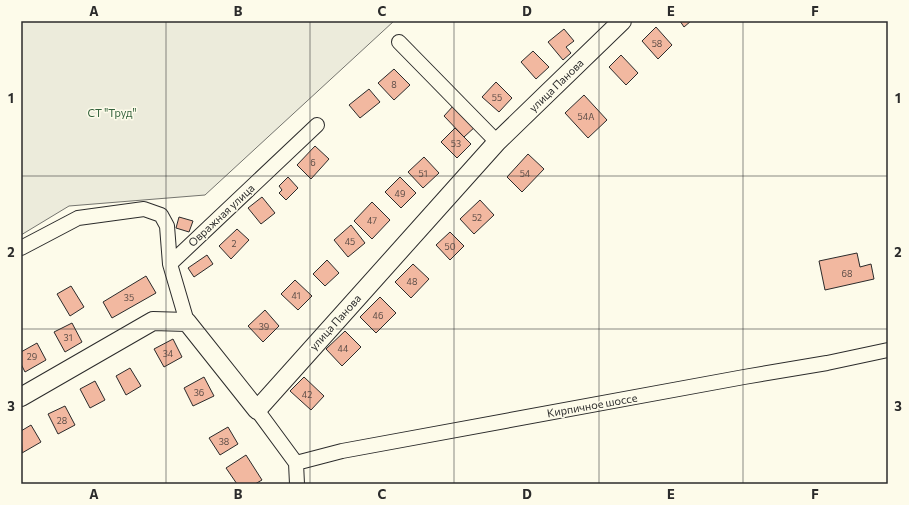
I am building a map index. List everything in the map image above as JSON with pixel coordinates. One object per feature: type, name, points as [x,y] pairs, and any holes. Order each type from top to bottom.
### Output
[{"type":"street","name":"улица Панова","points":[[257,410],[497,142],[622,21]]},
{"type":"street","points":[[398,42],[497,142]]},
{"type":"street","name":"Овражная улица","points":[[170,264],[317,125]]},
{"type":"street","points":[[21,248],[78,218],[144,209],[161,215],[167,226],[170,264],[187,322],[257,410],[296,463],[297,484]]},
{"type":"street","points":[[21,397],[153,321],[187,322]]},
{"type":"street","name":"Кирпичное шоссе","points":[[296,463],[342,451],[827,363],[888,350]]},
{"type":"green space","name":"СТ \"Труд\"","points":[[21,21],[394,21],[205,195],[69,206],[21,235]]},
{"type":"building","points":[[680,21],[691,21],[684,27]]},
{"type":"building","points":[[656,27],[672,45],[658,59],[642,41]]},
{"type":"building","points":[[564,29],[574,41],[566,47],[571,53],[563,60],[548,42]]},
{"type":"building","points":[[533,51],[549,67],[536,79],[521,62]]},
{"type":"building","points":[[621,55],[638,73],[626,85],[609,67]]},
{"type":"building","points":[[394,69],[410,85],[394,100],[378,83]]},
{"type":"building","points":[[496,82],[512,98],[499,112],[482,97]]},
{"type":"building","points":[[369,89],[380,102],[360,118],[349,105]]},
{"type":"building","points":[[584,95],[607,120],[588,138],[565,113]]},
{"type":"building","points":[[454,105],[476,126],[464,137],[444,116]]},
{"type":"building","points":[[455,128],[471,144],[457,158],[441,142]]},
{"type":"building","points":[[315,146],[329,159],[311,179],[297,165]]},
{"type":"building","points":[[528,154],[544,169],[522,192],[507,177]]},
{"type":"building","points":[[424,157],[439,173],[423,188],[408,172]]},
{"type":"building","points":[[288,177],[298,188],[286,200],[279,193],[282,190],[279,186]]},
{"type":"building","points":[[400,177],[416,193],[401,208],[385,192]]},
{"type":"building","points":[[262,197],[275,213],[261,224],[248,208]]},
{"type":"building","points":[[480,200],[494,215],[474,234],[460,219]]},
{"type":"building","points":[[372,202],[390,220],[372,239],[354,221]]},
{"type":"building","points":[[179,217],[193,221],[189,232],[176,228]]},
{"type":"building","points":[[351,225],[365,243],[348,257],[334,240]]},
{"type":"building","points":[[237,229],[249,240],[231,259],[219,246]]},
{"type":"building","points":[[450,232],[464,246],[450,260],[436,245]]},
{"type":"building","points":[[857,253],[860,267],[871,264],[874,279],[825,290],[819,261]]},
{"type":"building","points":[[207,255],[213,264],[194,277],[188,268]]},
{"type":"building","points":[[327,260],[339,273],[325,286],[313,274]]},
{"type":"building","points":[[413,264],[429,279],[411,298],[395,282]]},
{"type":"building","points":[[146,276],[156,293],[112,318],[103,302]]},
{"type":"building","points":[[295,280],[312,296],[298,310],[281,294]]},
{"type":"building","points":[[71,286],[84,307],[70,316],[57,294]]},
{"type":"building","points":[[380,297],[396,313],[376,333],[360,317]]},
{"type":"building","points":[[265,310],[279,326],[263,342],[248,326]]},
{"type":"building","points":[[72,323],[82,342],[65,352],[54,332]]},
{"type":"building","points":[[345,331],[361,347],[342,366],[326,349]]},
{"type":"building","points":[[173,339],[182,357],[164,367],[154,349]]},
{"type":"building","points":[[37,343],[46,360],[25,372],[21,364],[21,352]]},
{"type":"building","points":[[130,368],[141,386],[126,395],[116,376]]},
{"type":"building","points":[[204,377],[214,396],[193,406],[184,388]]},
{"type":"building","points":[[304,377],[324,396],[311,410],[290,391]]},
{"type":"building","points":[[95,381],[105,400],[90,408],[80,389]]},
{"type":"building","points":[[65,406],[75,425],[58,434],[48,414]]},
{"type":"building","points":[[31,425],[41,442],[22,453],[21,431]]},
{"type":"building","points":[[228,427],[238,444],[220,455],[209,438]]},
{"type":"building","points":[[246,455],[262,480],[255,484],[237,484],[226,468]]}]
